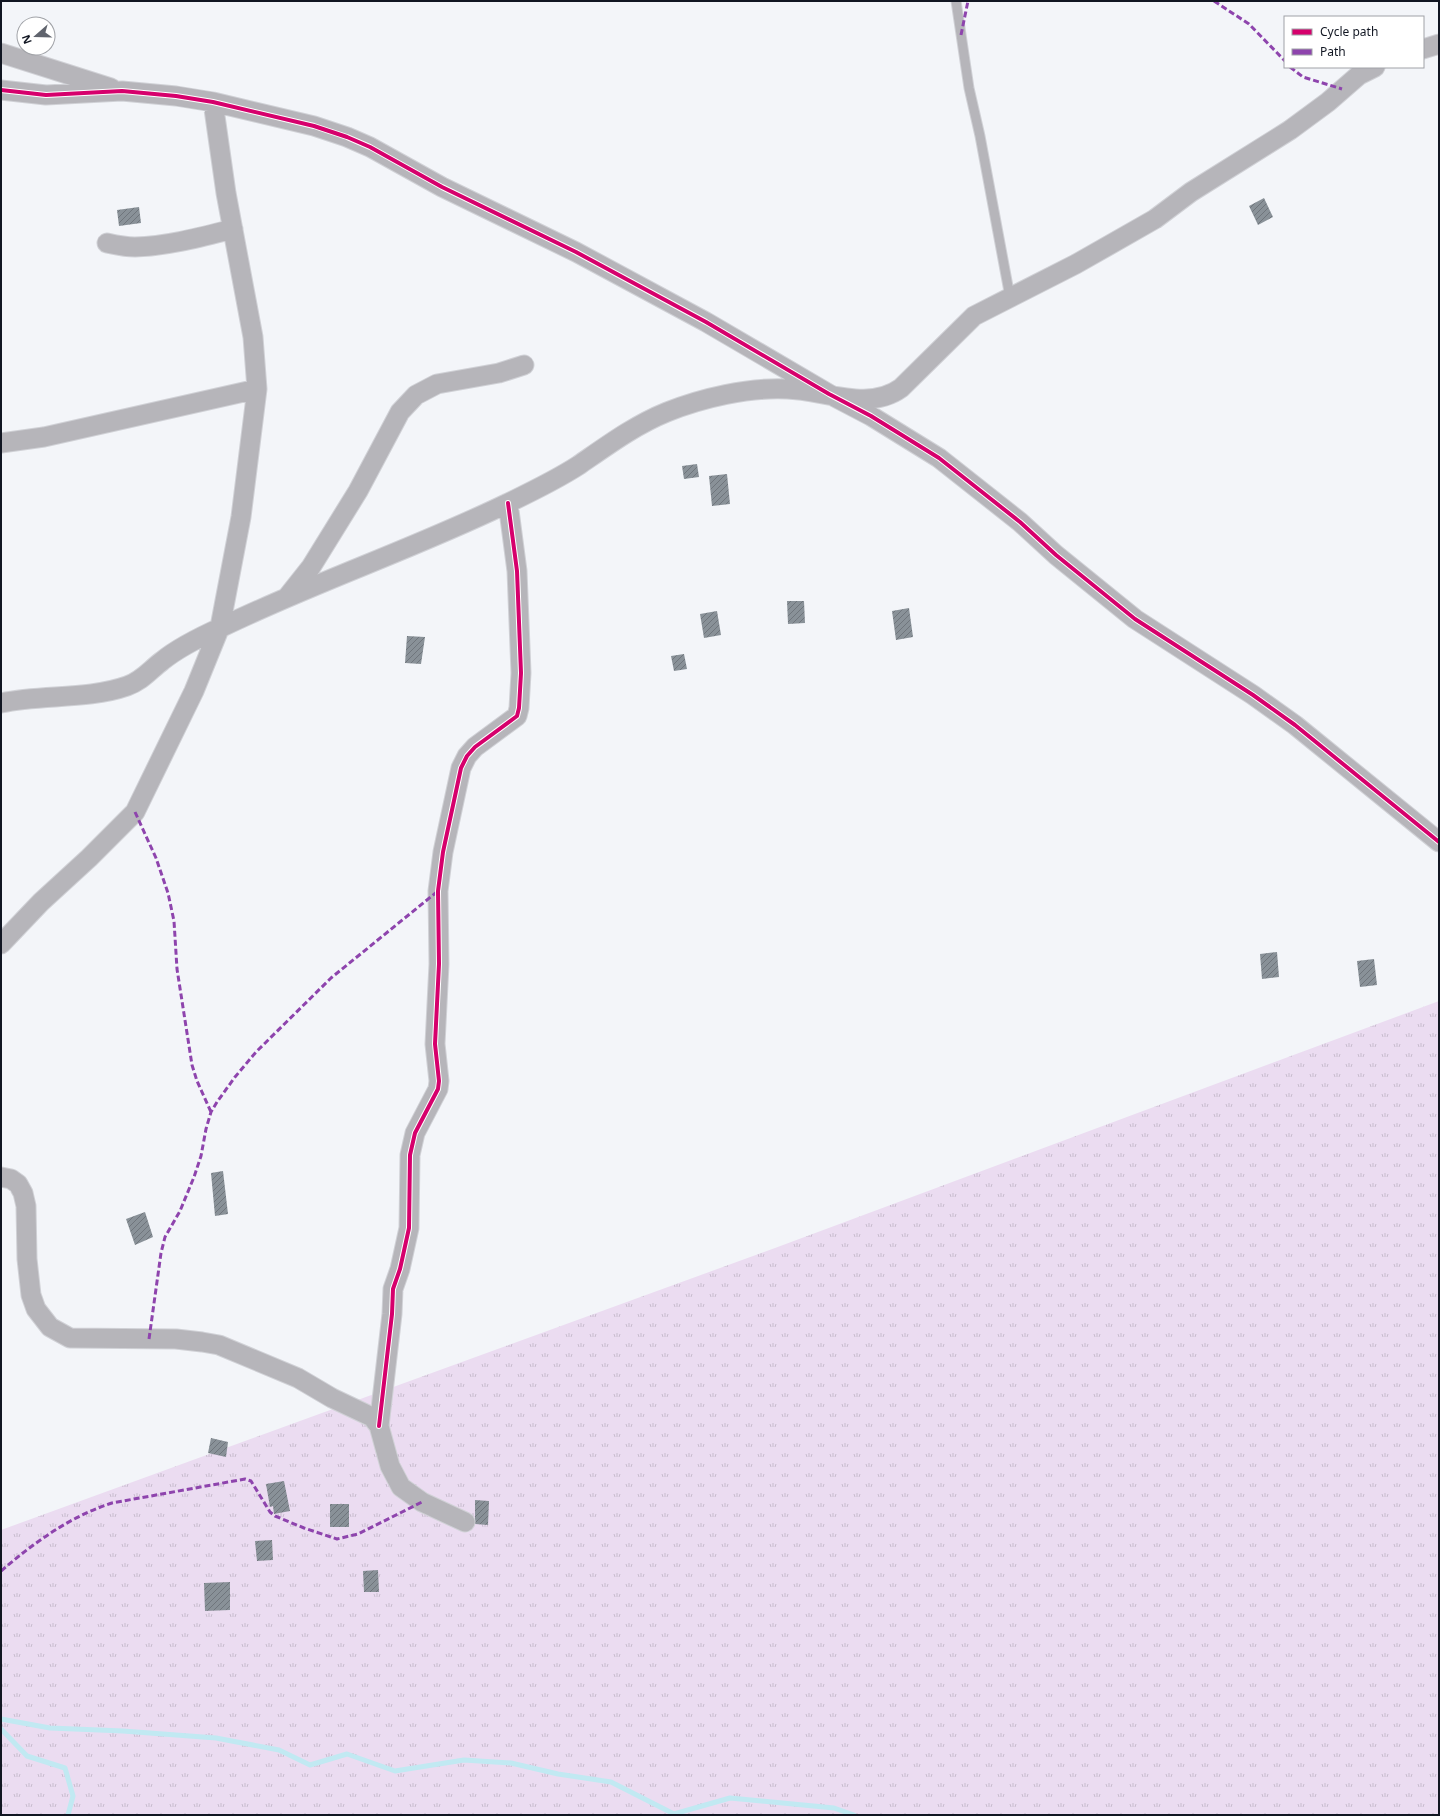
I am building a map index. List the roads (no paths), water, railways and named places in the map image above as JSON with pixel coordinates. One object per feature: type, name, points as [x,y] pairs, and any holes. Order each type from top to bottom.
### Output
[{"type":"street","points":[[1424,49],[1439,44]]},
{"type":"street","points":[[1,53],[122,91]]},
{"type":"street","points":[[1,703],[21,699],[111,691],[136,683],[148,675],[171,654],[220,627],[454,528],[508,503],[566,472],[635,426],[669,411],[745,391],[788,388],[863,400],[880,398],[894,393],[901,388],[974,316],[1076,264],[1155,219],[1197,188],[1290,130],[1328,102],[1358,75],[1373,68]]},
{"type":"street","points":[[1,90],[46,95],[122,91],[213,102],[314,126],[347,137],[370,147],[442,186],[576,252],[706,322],[829,394],[871,416],[939,458],[1020,522],[1056,555],[1135,618],[1253,695],[1295,725],[1439,842]]},
{"type":"street","points":[[1,944],[41,902],[89,858],[135,812],[194,690],[220,627],[241,517],[257,389],[253,337],[226,193],[213,102]]},
{"type":"street","points":[[107,243],[133,247],[153,246],[233,229]]},
{"type":"street","points":[[286,598],[311,567],[358,491],[400,412],[416,395],[437,384],[499,373],[524,364]]},
{"type":"street","points":[[1,443],[44,437],[257,389]]},
{"type":"street","points":[[465,1522],[422,1502],[401,1487],[390,1466],[379,1426],[392,1314],[393,1289],[400,1269],[409,1228],[410,1155],[416,1133],[438,1089],[439,1080],[435,1044],[439,964],[438,891],[443,852],[461,768],[475,748],[517,716],[519,708],[521,673],[517,571],[508,503]]},
{"type":"street","points":[[1,1177],[11,1179],[18,1184],[23,1193],[26,1206],[27,1259],[31,1295],[36,1309],[50,1327],[70,1338],[176,1339],[219,1346],[298,1378],[332,1398],[372,1417],[379,1426]]},
{"type":"lane","points":[[956,1],[969,88],[980,136],[1010,297]]},
{"type":"waterway","points":[[1,1719],[50,1728],[123,1731],[216,1738],[279,1750],[310,1765],[347,1754],[395,1771],[464,1760],[511,1763],[558,1774],[611,1782],[674,1814],[730,1798],[834,1808],[854,1815]]},
{"type":"waterway","points":[[1,1729],[27,1756],[65,1768],[73,1796],[68,1815]]}]
